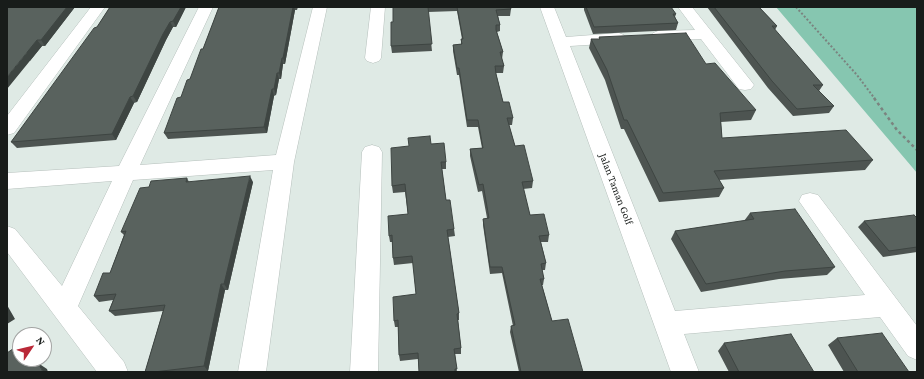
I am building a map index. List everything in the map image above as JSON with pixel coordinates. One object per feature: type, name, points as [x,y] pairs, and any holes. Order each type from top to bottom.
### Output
[{"type":"street","points":[[7,129],[98,7]]},
{"type":"street","points":[[64,308],[126,173],[206,7]]},
{"type":"street","points":[[252,372],[284,162],[320,7]]},
{"type":"street","points":[[373,58],[378,7]]},
{"type":"street","name":"Jalan Taman Golf","points":[[547,7],[685,372]]},
{"type":"street","points":[[685,7],[745,85]]},
{"type":"street","points":[[560,42],[705,34]]},
{"type":"street","points":[[364,372],[372,152]]},
{"type":"street","points":[[7,181],[284,162]]},
{"type":"street","points":[[810,201],[917,347]]},
{"type":"street","points":[[7,235],[114,372]]},
{"type":"street","points":[[666,324],[886,305]]},
{"type":"path","points":[[796,7],[857,75],[897,130],[917,150]]},
{"type":"green space","points":[[776,7],[917,7],[917,173],[912,167]]},
{"type":"building","points":[[7,7],[67,7],[41,40],[37,40],[7,77]]},
{"type":"building","points":[[110,7],[181,7],[163,34],[133,96],[130,97],[112,134],[11,142],[94,28],[97,27]]},
{"type":"building","points":[[219,7],[293,7],[283,58],[279,73],[277,73],[274,89],[272,89],[264,127],[164,133],[177,98],[181,97],[187,80],[190,79]]},
{"type":"building","points":[[393,7],[428,7],[432,44],[391,46],[391,22],[393,22]]},
{"type":"building","points":[[457,7],[510,7],[511,9],[496,10],[500,25],[496,25],[496,30],[503,52],[500,52],[504,66],[495,66],[496,74],[503,102],[509,102],[513,118],[507,118],[515,146],[524,145],[533,181],[522,182],[530,215],[544,214],[549,235],[539,236],[546,263],[541,264],[544,279],[540,279],[552,321],[568,319],[583,372],[521,372],[511,326],[515,325],[502,267],[490,267],[483,219],[489,218],[483,184],[479,185],[470,149],[483,148],[478,120],[467,120],[459,68],[457,68],[453,45],[462,44],[461,39],[463,39]]},
{"type":"building","points":[[586,7],[671,7],[676,14],[673,14],[678,23],[594,27]]},
{"type":"building","points":[[714,7],[759,7],[777,26],[772,26],[823,85],[813,85],[834,106],[797,109],[772,81]]},
{"type":"building","points":[[686,33],[706,64],[715,63],[756,110],[720,113],[722,138],[846,130],[873,160],[714,171],[724,188],[663,193],[627,120],[624,120],[607,70],[591,39],[600,39],[599,37]]},
{"type":"building","points":[[430,136],[431,144],[444,143],[446,162],[441,162],[446,200],[450,200],[454,229],[447,230],[459,313],[457,314],[461,348],[454,349],[457,369],[455,369],[455,372],[419,372],[418,353],[399,355],[398,320],[394,321],[393,297],[416,294],[412,256],[393,258],[392,235],[389,236],[388,216],[408,214],[405,184],[392,186],[391,148],[409,146],[408,138]]},
{"type":"building","points":[[250,176],[224,284],[221,284],[204,366],[145,372],[165,305],[109,311],[116,294],[94,296],[103,273],[110,273],[126,231],[121,232],[140,188],[149,187],[151,181],[187,178],[186,182]]},
{"type":"building","points":[[795,209],[835,267],[785,271],[706,284],[675,231],[754,219],[750,213]]},
{"type":"building","points":[[914,215],[917,218],[917,247],[889,251],[864,221]]},
{"type":"building","points":[[882,333],[909,372],[858,372],[837,338]]},
{"type":"building","points":[[791,334],[814,372],[739,372],[724,343]]},
{"type":"building","points":[[12,350],[12,367],[40,367],[43,372],[7,372],[7,353]]}]
